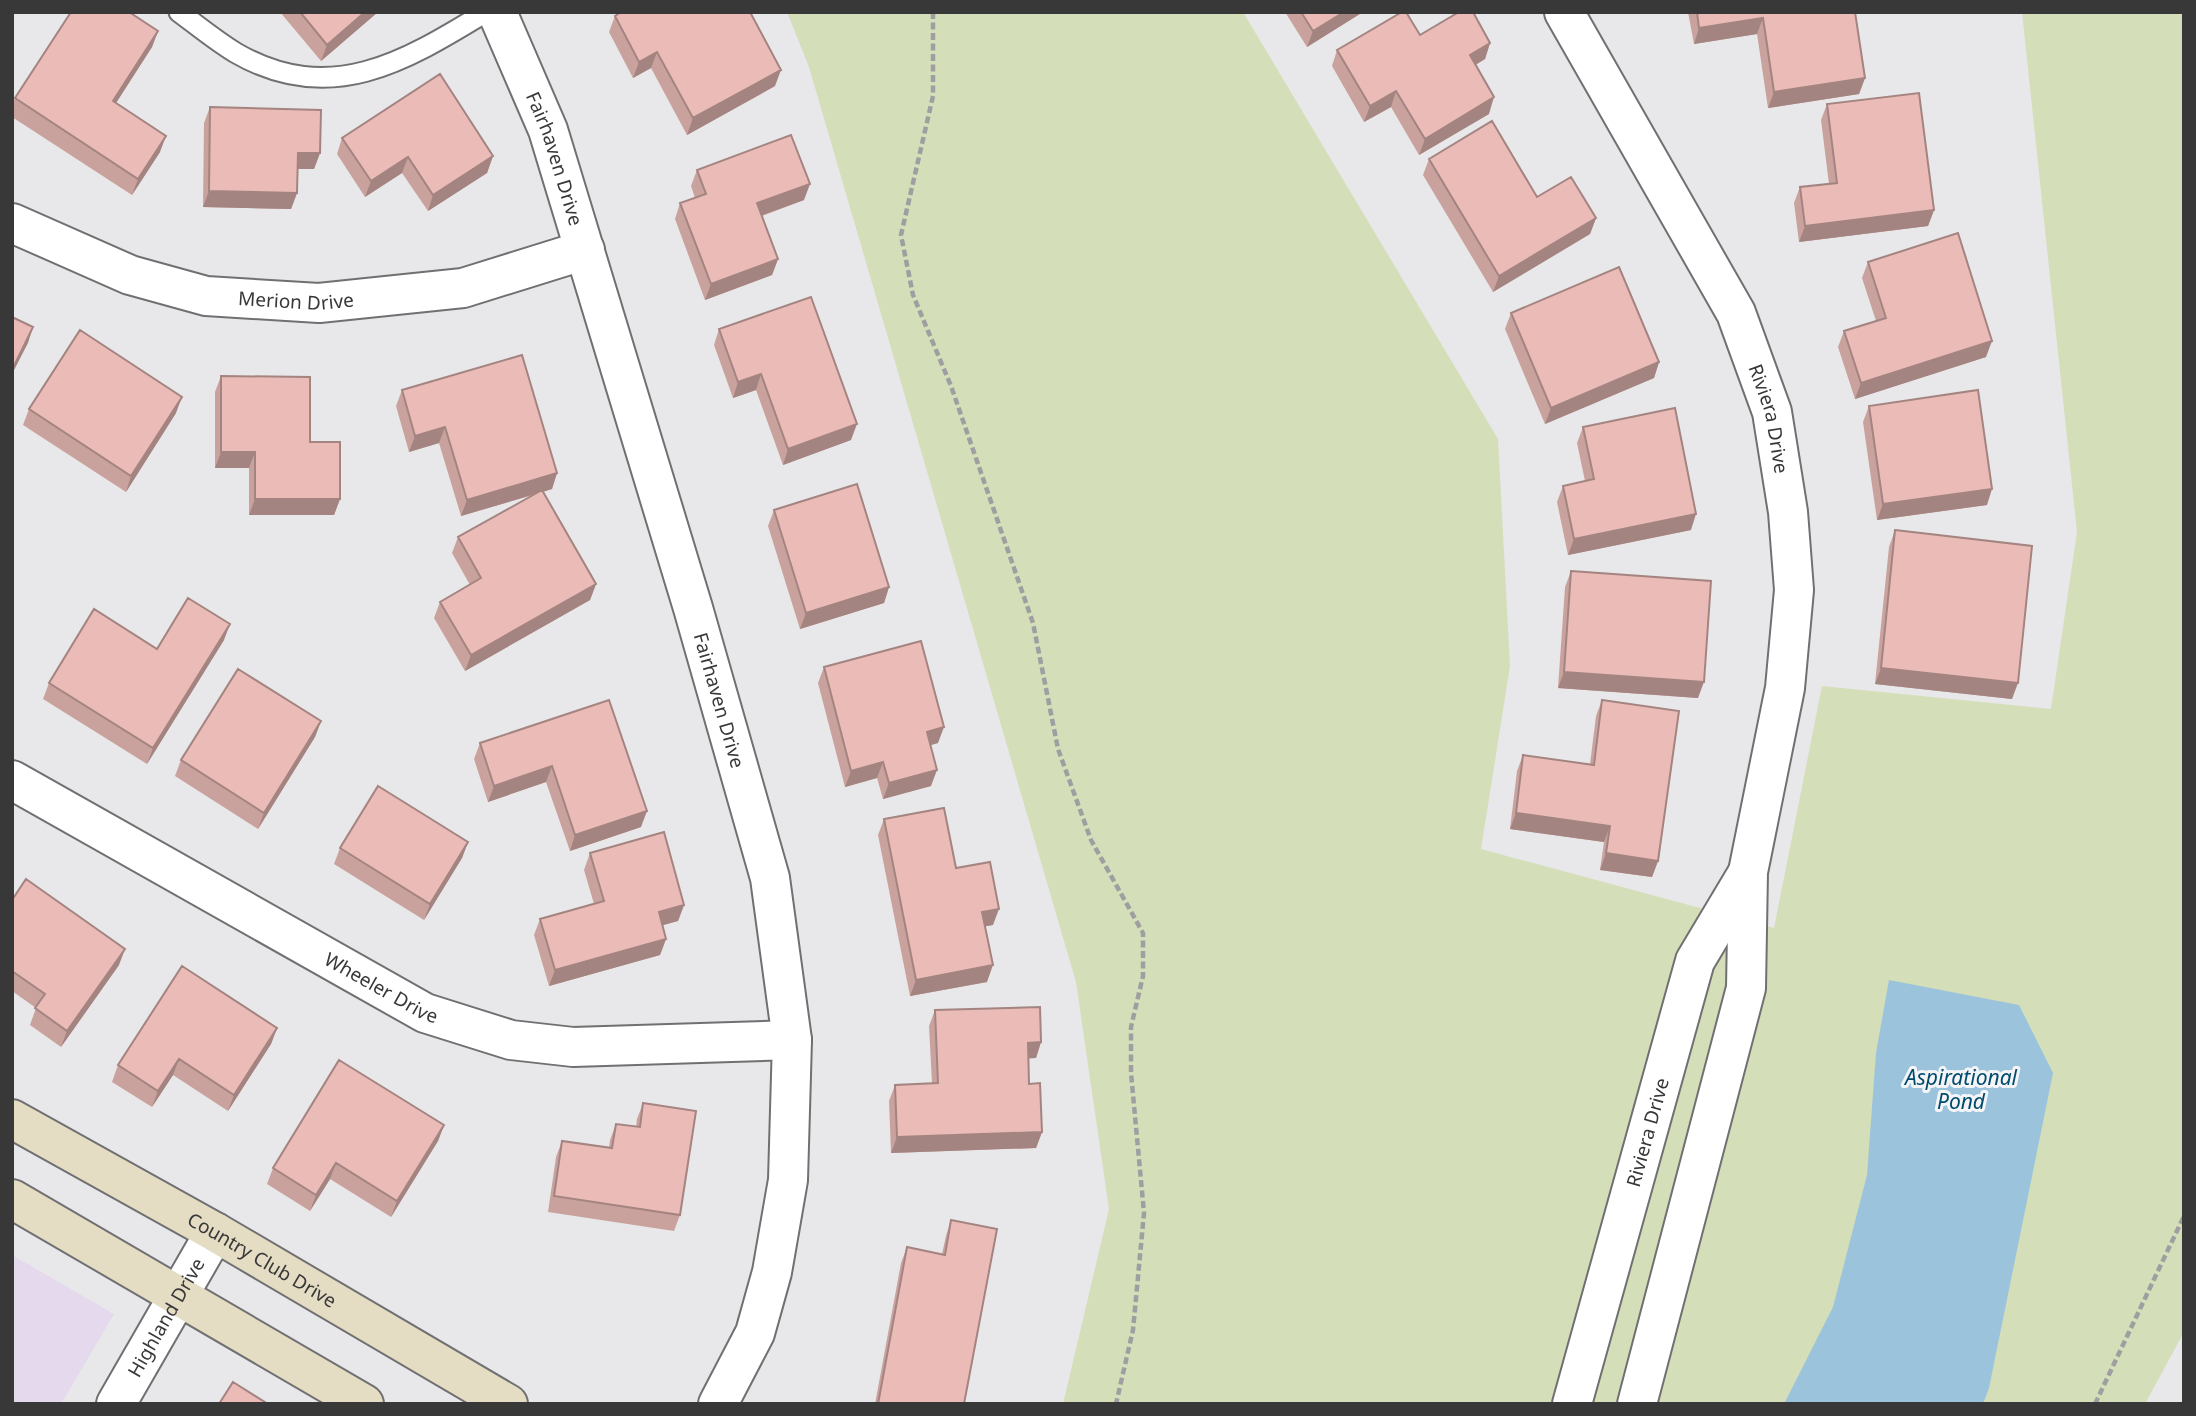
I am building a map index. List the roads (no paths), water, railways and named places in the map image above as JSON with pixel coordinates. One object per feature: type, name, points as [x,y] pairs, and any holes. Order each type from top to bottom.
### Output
[{"type":"main road","name":"Country Club Drive","points":[[12,1119],[215,1232],[508,1404]]},
{"type":"main road","points":[[12,1199],[364,1404]]},
{"type":"street","name":"Fairhaven Drive","points":[[497,12],[548,130],[770,878],[792,1040],[789,1180],[772,1272],[755,1333],[718,1404]]},
{"type":"street","name":"Riviera Drive","points":[[1564,12],[1736,313],[1772,412],[1788,512],[1794,590],[1785,688],[1748,873],[1746,988],[1637,1404]]},
{"type":"street","name":"Merion Drive","points":[[12,223],[130,275],[193,292],[318,303],[463,288],[584,250]]},
{"type":"street","name":"Wheeler Drive","points":[[12,780],[425,1013],[511,1041],[573,1047],[792,1040]]},
{"type":"street","name":"Riviera Drive","points":[[1572,1404],[1695,961],[1748,873]]},
{"type":"street","name":"Highland Drive","points":[[116,1404],[181,1296],[215,1232]]},
{"type":"lane","points":[[179,12],[237,54],[276,69],[321,80],[362,75],[441,40],[486,12]]},
{"type":"water","name":"Aspirational Pond","points":[[1889,980],[2019,1005],[2053,1073],[1989,1388],[1983,1404],[1784,1404],[1833,1307],[1867,1175],[1876,1053]]}]
